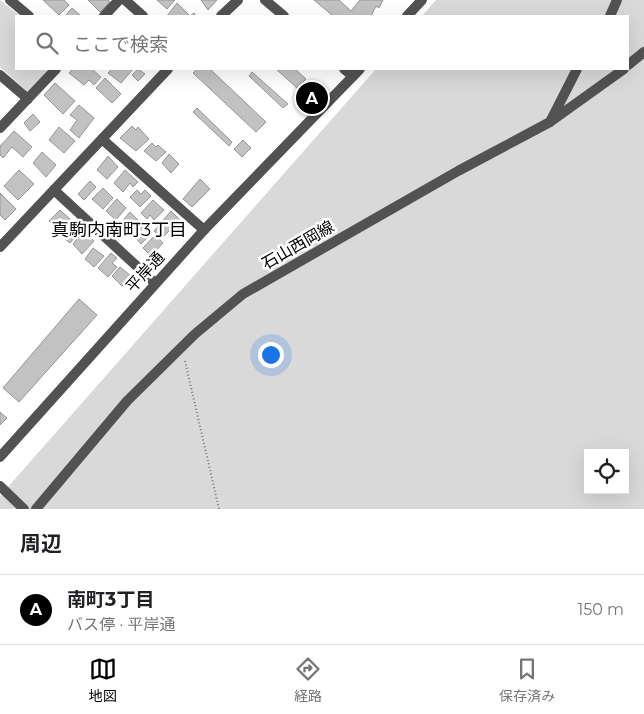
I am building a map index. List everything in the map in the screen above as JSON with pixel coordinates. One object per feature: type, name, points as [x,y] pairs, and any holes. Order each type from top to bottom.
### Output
[{"type":"street","points":[[10,0],[28,15]]},
{"type":"street","points":[[105,15],[119,0]]},
{"type":"street","points":[[124,0],[142,15]]},
{"type":"street","points":[[222,15],[238,0]]},
{"type":"street","points":[[266,0],[283,15]]},
{"type":"street","points":[[408,15],[422,0]]},
{"type":"street","points":[[610,15],[617,0]]},
{"type":"street","points":[[629,65],[644,52]]},
{"type":"street","points":[[0,128],[55,70]]},
{"type":"street","points":[[0,247],[167,70]]},
{"type":"street","points":[[550,122],[576,70]]},
{"type":"street","name":"石山西岡線","points":[[36,509],[127,401],[195,334],[242,294],[458,170],[550,122],[623,70]]},
{"type":"street","name":"平岸通","points":[[0,458],[204,230],[356,73]]},
{"type":"street","points":[[0,75],[28,99]]},
{"type":"street","points":[[102,139],[204,230]]},
{"type":"street","points":[[54,190],[155,283]]},
{"type":"street","points":[[0,486],[24,509]]},
{"type":"path","points":[[185,361],[218,509]]},
{"type":"shaded area","points":[[0,0],[19,15],[15,15],[15,70],[48,70],[28,92],[0,67]]},
{"type":"shaded area","points":[[436,0],[644,0],[644,509],[0,509],[0,496],[375,70],[629,70],[629,15],[423,15]]},
{"type":"building","points":[[43,0],[64,0],[69,5],[59,15]]},
{"type":"building","points":[[88,0],[108,0],[110,2],[100,12]]},
{"type":"building","points":[[157,0],[175,0],[167,9]]},
{"type":"building","points":[[201,0],[217,0],[208,10]]},
{"type":"building","points":[[314,0],[339,0],[351,11],[360,0],[383,0],[379,8],[376,6],[372,15],[332,15]]},
{"type":"building","points":[[177,3],[189,15],[168,15]]},
{"type":"building","points":[[72,8],[80,15],[66,15]]},
{"type":"building","points":[[72,70],[93,70],[101,77],[94,85],[89,80],[84,85],[69,73]]},
{"type":"building","points":[[111,70],[132,70],[121,83],[108,73]]},
{"type":"building","points":[[137,70],[145,74],[138,81],[132,75]]},
{"type":"building","points":[[196,70],[211,70],[266,122],[256,132],[193,73]]},
{"type":"building","points":[[277,70],[296,70],[306,79],[297,88]]},
{"type":"building","points":[[252,72],[288,104],[283,108],[249,76]]},
{"type":"building","points":[[105,78],[121,94],[112,103],[96,88]]},
{"type":"building","points":[[55,83],[75,101],[63,114],[44,95]]},
{"type":"building","points":[[79,105],[94,118],[79,138],[70,130],[77,120],[70,115]]},
{"type":"building","points":[[197,108],[232,142],[229,146],[193,112]]},
{"type":"building","points":[[33,114],[40,122],[30,131],[24,123]]},
{"type":"building","points":[[132,126],[136,130],[138,127],[149,139],[136,151],[120,138]]},
{"type":"building","points":[[59,127],[75,141],[64,153],[49,140]]},
{"type":"building","points":[[14,131],[32,147],[23,157],[12,147],[3,158],[0,155],[0,146]]},
{"type":"building","points":[[243,140],[251,148],[242,157],[234,149]]},
{"type":"building","points":[[152,143],[156,147],[158,145],[166,152],[156,161],[144,151]]},
{"type":"building","points":[[42,152],[56,165],[46,177],[33,163]]},
{"type":"building","points":[[169,154],[179,164],[171,173],[162,163]]},
{"type":"building","points":[[108,156],[118,167],[107,179],[97,170]]},
{"type":"building","points":[[19,170],[34,184],[18,200],[4,186]]},
{"type":"building","points":[[125,170],[138,182],[133,187],[130,183],[123,192],[114,183]]},
{"type":"building","points":[[200,179],[210,189],[192,207],[183,199]]},
{"type":"building","points":[[90,181],[96,187],[84,200],[78,194]]},
{"type":"building","points":[[103,188],[113,198],[103,209],[92,199]]},
{"type":"building","points":[[137,190],[141,194],[145,190],[151,196],[140,207],[130,197]]},
{"type":"building","points":[[0,193],[16,209],[5,220],[0,215]]},
{"type":"building","points":[[117,199],[126,208],[116,220],[106,211]]},
{"type":"building","points":[[153,200],[164,210],[154,220],[150,215],[147,219],[141,213]]},
{"type":"building","points":[[60,210],[70,219],[59,231],[49,221]]},
{"type":"building","points":[[171,211],[180,220],[162,238],[154,231]]},
{"type":"building","points":[[130,212],[139,221],[130,232],[120,224]]},
{"type":"building","points":[[70,222],[80,232],[70,243],[59,234]]},
{"type":"building","points":[[141,223],[152,233],[141,244],[132,234]]},
{"type":"building","points":[[83,231],[94,241],[82,254],[73,244]]},
{"type":"building","points":[[155,235],[163,243],[151,256],[143,248]]},
{"type":"building","points":[[93,248],[104,256],[94,267],[85,259]]},
{"type":"building","points":[[111,253],[117,258],[112,263],[117,267],[108,277],[98,268]]},
{"type":"building","points":[[120,267],[131,276],[122,286],[112,276]]},
{"type":"building","points":[[79,299],[97,315],[19,402],[3,388]]},
{"type":"building","points":[[0,412],[7,418],[0,425]]},
{"type":"place","name":"南町3丁目","points":[[312,98]]},
{"type":"district","name":"真駒内南町3丁目","points":[[119,230]]}]
